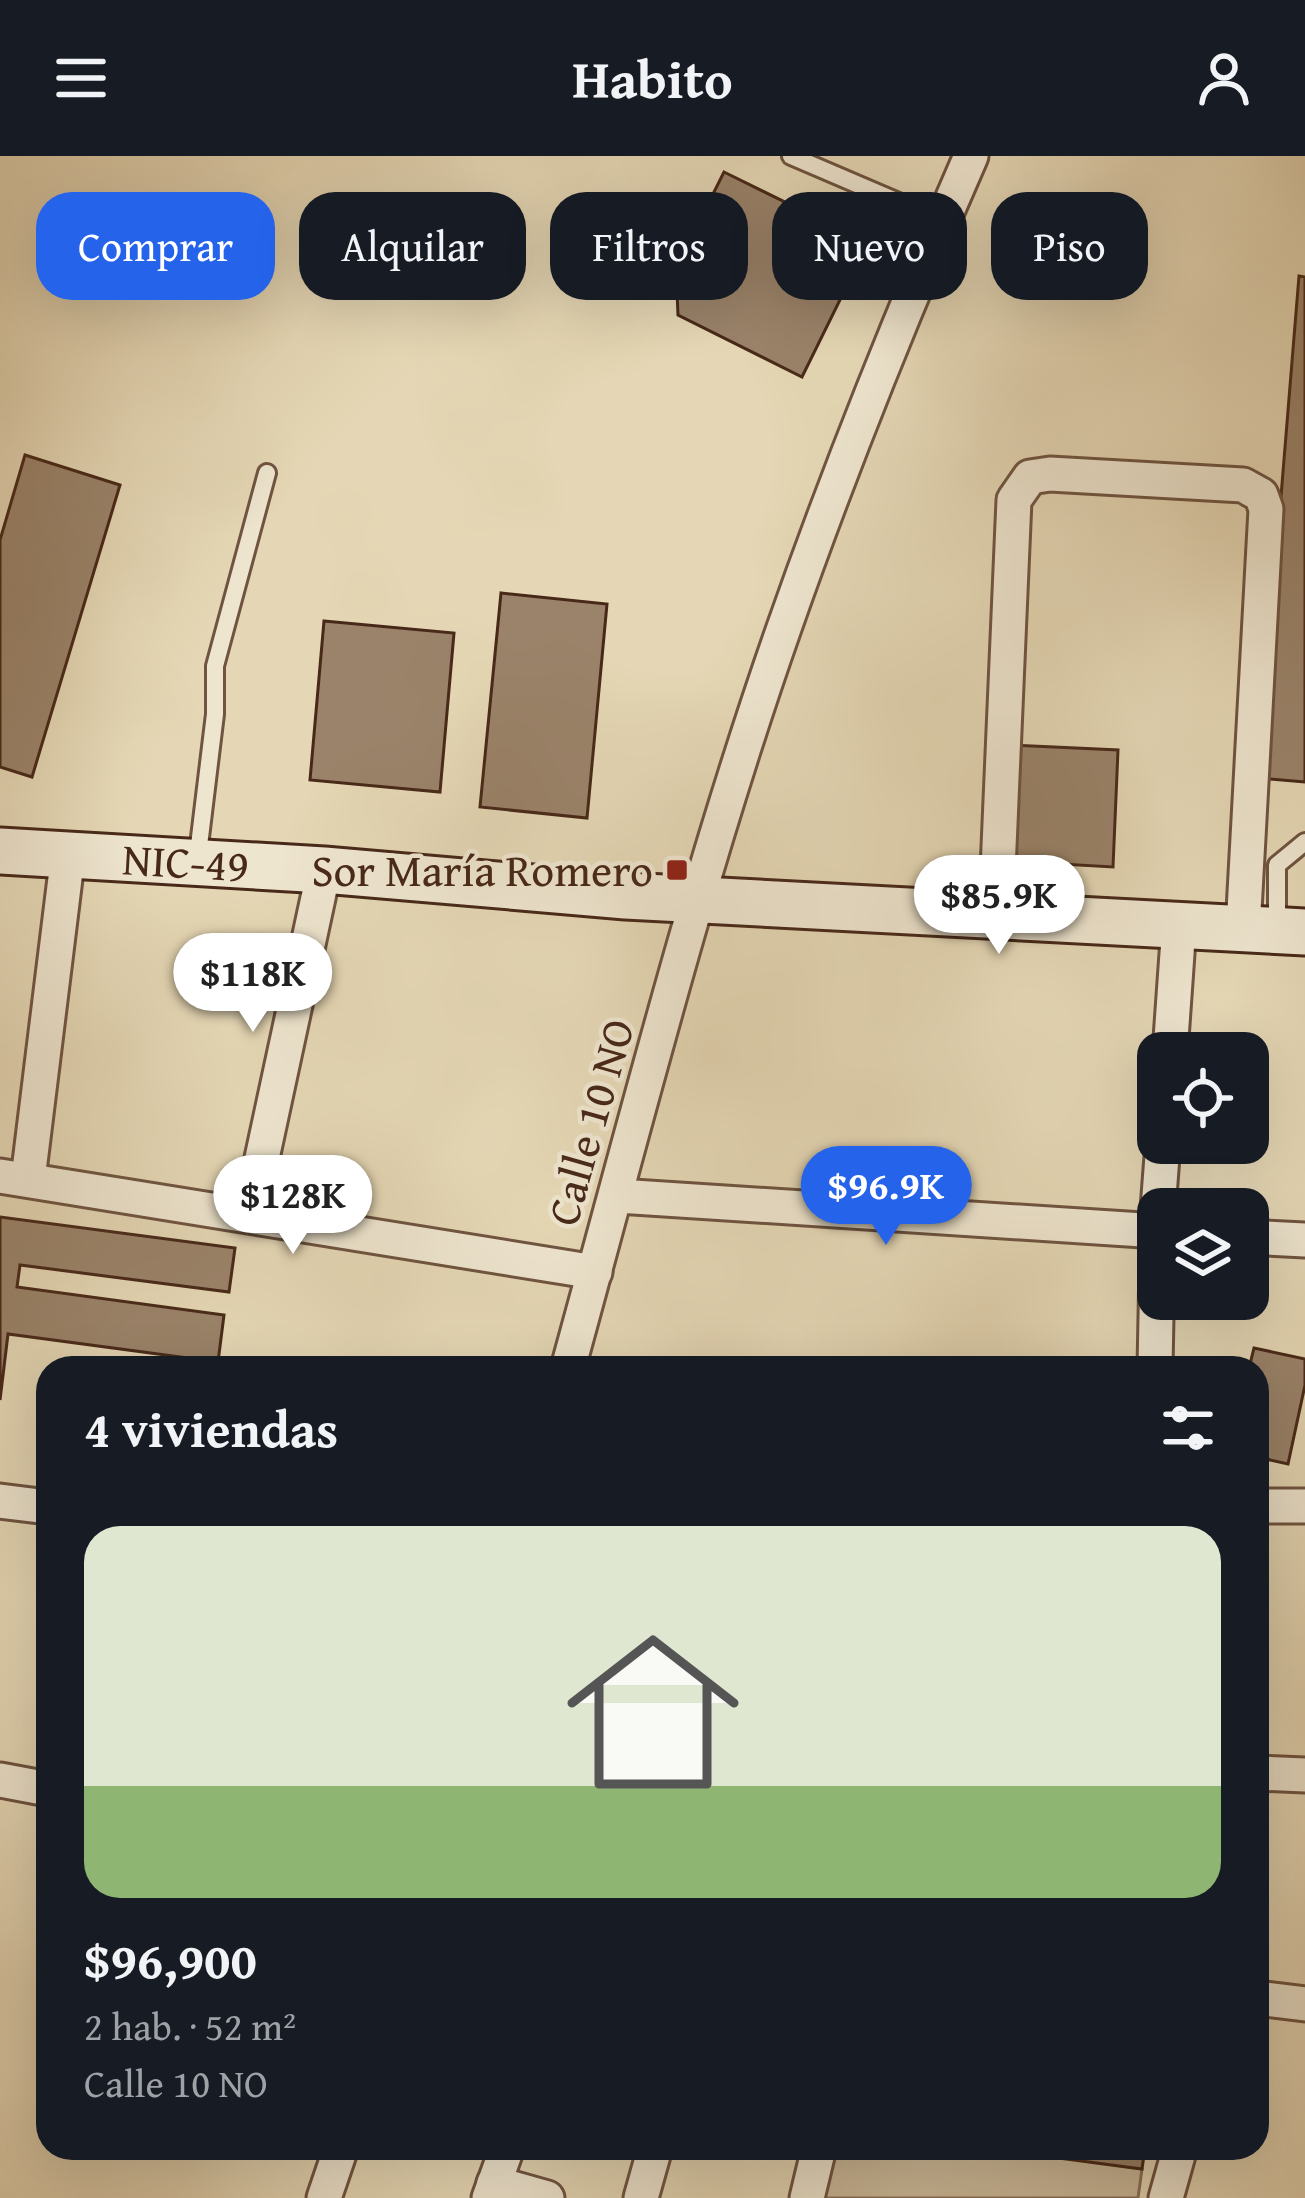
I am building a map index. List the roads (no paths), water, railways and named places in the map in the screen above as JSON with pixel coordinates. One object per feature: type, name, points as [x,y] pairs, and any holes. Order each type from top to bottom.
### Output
[{"type":"street","name":"Calle 10 NO","points":[[955,192],[971,156]]},
{"type":"street","name":"Calle 10 NO","points":[[571,1356],[698,900],[783,631],[908,300]]},
{"type":"street","points":[[996,916],[1014,500],[1030,477],[1072,475],[1243,485],[1261,495],[1266,509],[1275,930]]},
{"type":"street","name":"NIC-49","points":[[0,851],[324,870],[698,900],[1275,930]]},
{"type":"street","points":[[68,854],[14,1178],[595,1272]]},
{"type":"street","points":[[250,1214],[324,870]]},
{"type":"street","points":[[1171,1032],[1179,925]]},
{"type":"street","points":[[618,1196],[1137,1230]]},
{"type":"street","points":[[1269,1238],[1305,1240]]},
{"type":"street","points":[[1154,1356],[1155,1320]]},
{"type":"street","points":[[0,1501],[36,1506]]},
{"type":"street","points":[[1269,1505],[1305,1506]]},
{"type":"street","points":[[1269,1774],[1305,1775]]},
{"type":"street","points":[[0,1780],[36,1787]]},
{"type":"street","points":[[1269,2000],[1305,2005]]},
{"type":"street","points":[[324,2198],[337,2160]]},
{"type":"street","points":[[502,2160],[492,2190],[547,2198]]},
{"type":"street","points":[[641,2198],[652,2160]]},
{"type":"street","points":[[807,2198],[817,2160]]},
{"type":"street","points":[[1166,2198],[1177,2160]]},
{"type":"lane","points":[[791,156],[875,192]]},
{"type":"lane","points":[[197,863],[215,666],[267,473]]},
{"type":"lane","points":[[1275,930],[1277,865],[1281,856],[1305,842]]},
{"type":"place","name":"Sor María Romero","points":[[677,870]]}]
